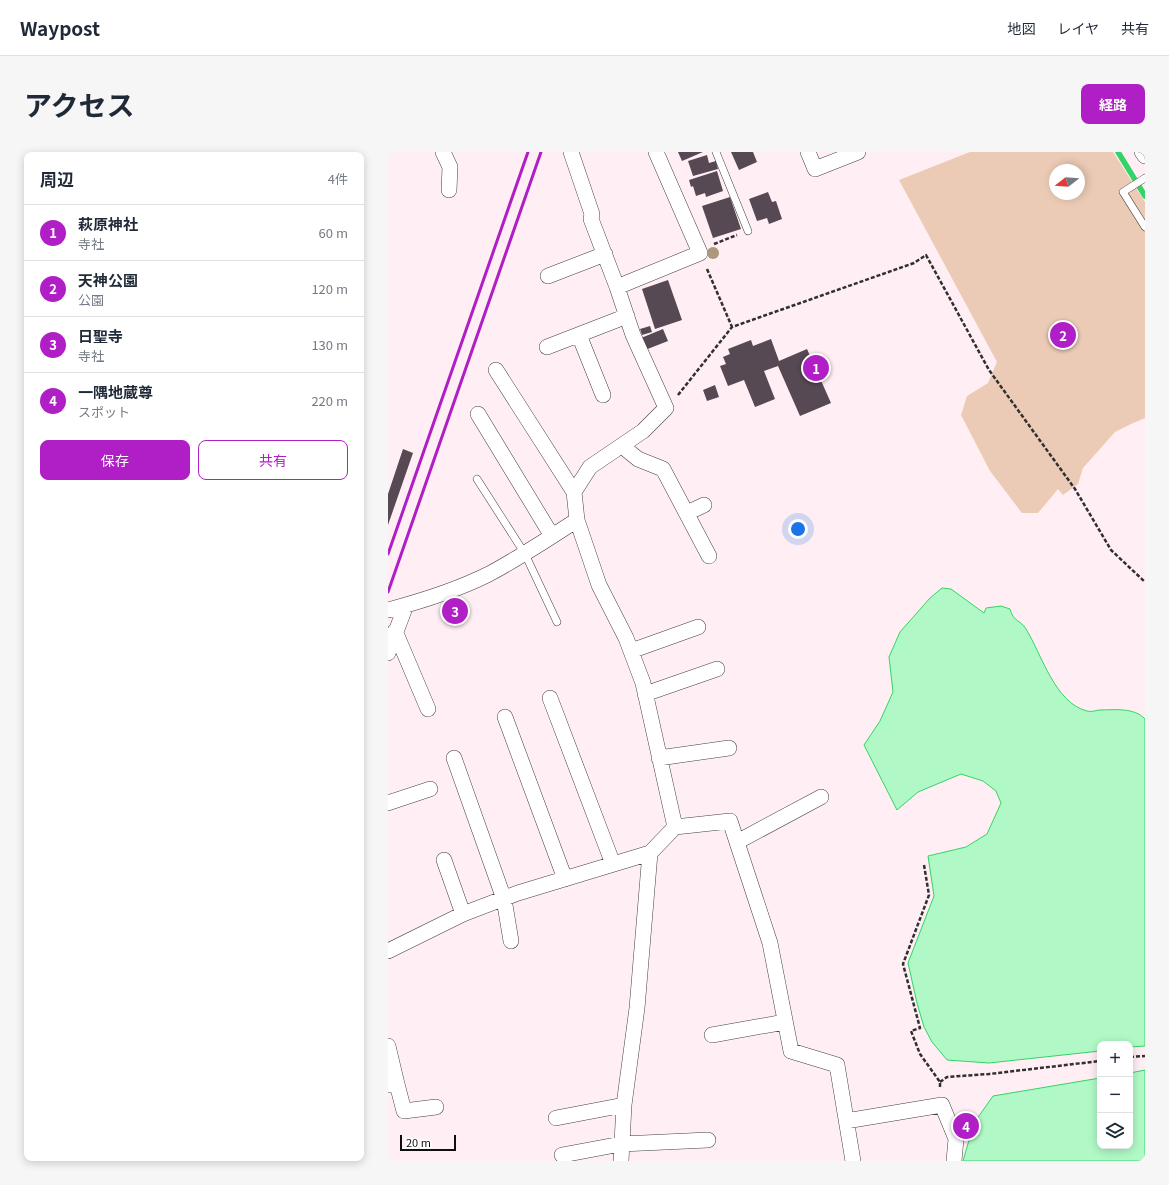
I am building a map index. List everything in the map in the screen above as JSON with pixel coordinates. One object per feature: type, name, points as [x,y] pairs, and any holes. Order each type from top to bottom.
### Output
[{"type":"street","points":[[443,152],[450,167],[449,190]]},
{"type":"street","points":[[571,152],[592,214],[591,220],[605,254],[633,335],[666,408],[643,432],[590,467],[574,492]]},
{"type":"street","points":[[617,287],[699,251],[656,152]]},
{"type":"street","points":[[808,152],[815,169],[858,152]]},
{"type":"street","points":[[1142,152],[1145,156]]},
{"type":"street","points":[[548,276],[605,254]]},
{"type":"street","points":[[547,347],[627,316]]},
{"type":"street","points":[[579,335],[603,395]]},
{"type":"street","points":[[496,370],[574,492],[577,520],[599,585],[626,638],[643,683],[675,827]]},
{"type":"street","points":[[478,414],[552,536]]},
{"type":"street","points":[[622,446],[638,459],[663,469],[708,556]]},
{"type":"street","points":[[687,513],[704,505]]},
{"type":"street","points":[[388,610],[458,588],[488,574],[525,554],[577,520]]},
{"type":"street","points":[[388,653],[406,605]]},
{"type":"street","points":[[631,651],[698,627]]},
{"type":"street","points":[[395,631],[428,709]]},
{"type":"street","points":[[645,694],[718,669]]},
{"type":"street","points":[[550,698],[613,864]]},
{"type":"street","points":[[505,717],[565,879]]},
{"type":"street","points":[[659,758],[729,748]]},
{"type":"street","points":[[454,758],[504,899],[511,941]]},
{"type":"street","points":[[388,803],[430,789]]},
{"type":"street","points":[[737,842],[821,797]]},
{"type":"street","points":[[388,951],[463,914],[565,879],[650,853],[675,827],[730,821],[770,943],[791,1051],[837,1065],[853,1161]]},
{"type":"street","points":[[621,1161],[624,1105],[637,1008],[650,853]]},
{"type":"street","points":[[444,860],[463,914]]},
{"type":"street","points":[[712,1035],[785,1022]]},
{"type":"street","points":[[388,1046],[393,1085],[404,1111],[436,1108]]},
{"type":"street","points":[[556,1118],[624,1105]]},
{"type":"street","points":[[846,1121],[942,1105],[956,1139],[954,1161]]},
{"type":"street","points":[[562,1154],[621,1144],[708,1140]]},
{"type":"lane","points":[[716,152],[748,231]]},
{"type":"lane","points":[[1145,178],[1123,192],[1145,227]]},
{"type":"lane","points":[[477,479],[525,554],[557,622]]},
{"type":"path","points":[[732,327],[699,251],[748,231]]},
{"type":"path","points":[[666,408],[732,327],[914,263],[926,255],[989,370],[1075,489],[1110,550],[1145,582]]},
{"type":"path","points":[[924,865],[929,895],[903,964],[920,1028],[911,1031],[920,1054],[940,1082],[942,1105]]},
{"type":"path","points":[[1133,1057],[1145,1056]]},
{"type":"path","points":[[940,1082],[947,1077],[989,1074],[1097,1061]]},
{"type":"shaded area","points":[[970,152],[1113,152],[1145,202],[1145,418],[1115,432],[1083,468],[1078,484],[1063,495],[1058,489],[1038,513],[1022,513],[990,471],[961,415],[967,396],[988,383],[997,362],[899,180]]},
{"type":"shaded area","points":[[942,588],[951,589],[984,613],[986,608],[1001,606],[1010,609],[1013,617],[1026,629],[1050,677],[1066,698],[1076,706],[1087,711],[1124,710],[1140,715],[1145,719],[1145,1046],[1133,1047],[1133,1041],[1097,1041],[1097,1051],[989,1063],[947,1060],[932,1042],[924,1027],[908,963],[934,896],[928,856],[966,847],[987,834],[1001,803],[996,791],[983,781],[961,774],[918,792],[897,810],[864,745],[880,721],[893,692],[889,657],[900,632],[930,598]]},
{"type":"shaded area","points":[[1145,1070],[1145,1161],[963,1161],[974,1123],[993,1096],[1097,1079],[1097,1149],[1133,1149],[1133,1072]]},
{"type":"building","points":[[678,152],[703,152],[682,161]]},
{"type":"building","points":[[731,152],[753,152],[757,162],[739,170]]},
{"type":"building","points":[[707,155],[709,163],[716,161],[718,169],[693,176],[688,161]]},
{"type":"building","points":[[717,171],[723,191],[706,197],[705,193],[696,196],[693,186],[691,187],[689,180]]},
{"type":"building","points":[[768,192],[772,202],[776,201],[782,219],[769,224],[767,218],[757,221],[749,199]]},
{"type":"building","points":[[730,197],[741,229],[713,238],[702,206]]},
{"type":"building","points":[[668,280],[682,320],[655,329],[642,289]]},
{"type":"building","points":[[650,326],[652,332],[642,335],[640,329]]},
{"type":"building","points":[[663,329],[668,341],[645,350],[641,338]]},
{"type":"building","points":[[771,339],[779,361],[807,349],[831,403],[800,416],[778,366],[764,371],[775,399],[755,407],[744,380],[728,386],[720,366],[726,364],[723,357],[730,354],[728,349],[751,340],[753,346]]},
{"type":"building","points":[[715,385],[719,397],[707,401],[703,390]]},
{"type":"building","points":[[403,449],[413,453],[388,525],[388,494]]},
{"type":"waterway","points":[[1118,152],[1145,196]]},
{"type":"railway","points":[[388,554],[528,152]]},
{"type":"railway","points":[[388,592],[541,152]]},
{"type":"place","name":"天神公園","points":[[1063,335]]},
{"type":"place","name":"萩原神社","points":[[816,368]]},
{"type":"place","name":"日聖寺","points":[[455,611]]},
{"type":"place","name":"一隅地蔵尊","points":[[966,1126]]}]
